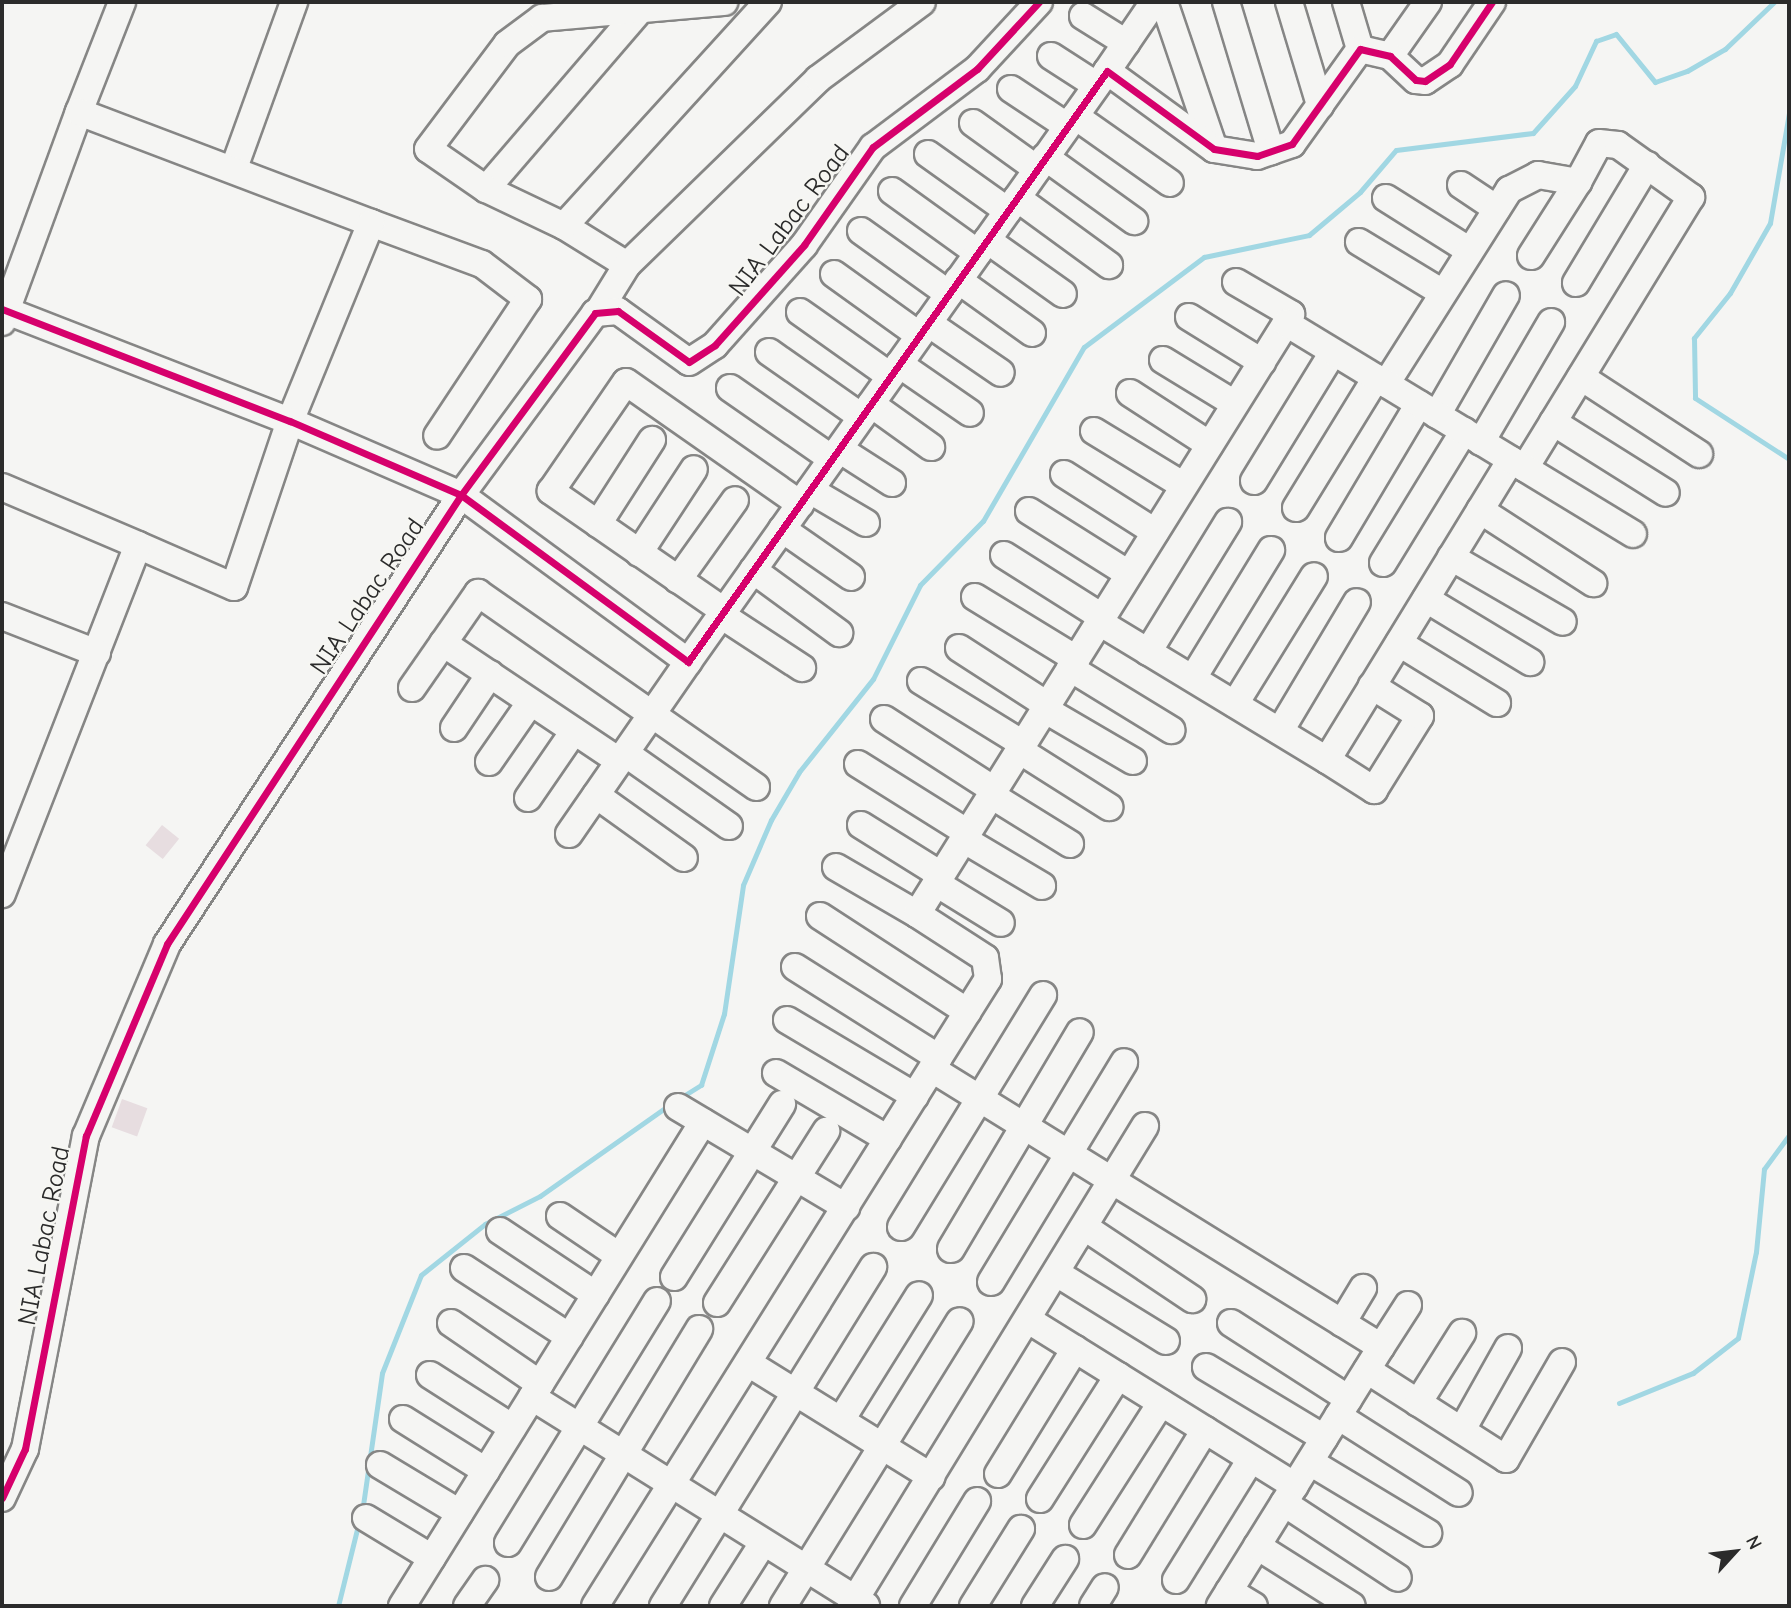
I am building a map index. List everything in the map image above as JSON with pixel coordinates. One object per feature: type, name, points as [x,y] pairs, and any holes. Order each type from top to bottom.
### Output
[{"type":"street","points":[[122,2],[3,314],[290,421],[461,495],[688,662]]},
{"type":"street","points":[[234,168],[294,2]]},
{"type":"street","points":[[627,265],[564,226],[486,189],[428,149],[507,44],[542,18],[724,2]]},
{"type":"street","points":[[564,226],[768,2]]},
{"type":"street","points":[[598,312],[627,265],[818,79],[922,2]]},
{"type":"street","name":"NIA Labac Road","points":[[2,1498],[25,1449],[86,1136],[167,944],[461,495],[584,323],[598,312],[618,312],[679,359],[696,360],[729,333],[804,245],[873,147],[977,69],[1039,2]]},
{"type":"street","points":[[1156,2],[1214,149]]},
{"type":"street","points":[[569,834],[722,613],[1156,2]]},
{"type":"street","points":[[1226,2],[1271,151]]},
{"type":"street","points":[[1289,2],[1320,105]]},
{"type":"street","points":[[1051,56],[1101,78],[1214,149],[1256,156],[1292,144],[1320,105],[1353,25],[1367,2]]},
{"type":"street","points":[[1390,56],[1428,2]]},
{"type":"street","points":[[1353,25],[1416,80],[1437,75],[1450,64],[1492,2]]},
{"type":"street","points":[[486,189],[639,11]]},
{"type":"street","points":[[1083,16],[1126,43]]},
{"type":"street","points":[[1011,89],[1071,121],[1170,183]]},
{"type":"street","points":[[79,112],[234,168],[482,264],[528,299],[437,436]]},
{"type":"street","points":[[974,123],[1135,221]]},
{"type":"street","points":[[1327,760],[1480,510],[1553,422],[1691,197],[1618,145],[1599,143],[1578,183],[1531,256]]},
{"type":"street","points":[[928,154],[1109,265]]},
{"type":"street","points":[[1576,283],[1647,165]]},
{"type":"street","points":[[1296,508],[1443,293],[1509,190],[1538,175],[1578,183]]},
{"type":"street","points":[[1461,185],[1497,209]]},
{"type":"street","points":[[892,191],[1063,294]]},
{"type":"street","points":[[1386,198],[1470,251]]},
{"type":"street","points":[[2,487],[234,587],[290,421],[371,223]]},
{"type":"street","points":[[861,231],[1032,333]]},
{"type":"street","points":[[1359,242],[1443,293]]},
{"type":"street","points":[[834,274],[1001,373]]},
{"type":"street","points":[[917,914],[1286,323],[1291,313],[1236,282]]},
{"type":"street","points":[[1339,538],[1506,295]]},
{"type":"street","points":[[800,312],[970,413]]},
{"type":"street","points":[[1189,317],[1262,362]]},
{"type":"street","points":[[1382,563],[1552,322]]},
{"type":"street","points":[[1286,323],[1633,534]]},
{"type":"street","points":[[769,352],[931,447]]},
{"type":"street","points":[[1254,481],[1333,352]]},
{"type":"street","points":[[1163,360],[1235,404]]},
{"type":"street","points":[[1581,377],[1699,454]]},
{"type":"street","points":[[802,668],[551,491],[626,382],[805,497],[866,523]]},
{"type":"street","points":[[730,388],[836,454],[892,483]]},
{"type":"street","points":[[1130,393],[1210,445]]},
{"type":"street","points":[[1553,422],[1666,493]]},
{"type":"street","points":[[1094,431],[1184,486]]},
{"type":"street","points":[[598,524],[652,440]]},
{"type":"street","points":[[639,553],[694,469]]},
{"type":"street","points":[[1064,474],[1155,532]]},
{"type":"street","points":[[678,580],[735,500]]},
{"type":"street","points":[[1480,510],[1593,583]]},
{"type":"street","points":[[1029,511],[1129,575]]},
{"type":"street","points":[[1148,652],[1228,522]]},
{"type":"street","points":[[782,529],[851,577]]},
{"type":"street","points":[[2,894],[138,545]]},
{"type":"street","points":[[1193,678],[1271,550]]},
{"type":"street","points":[[1004,555],[1148,652],[1374,790],[1420,716],[1372,686]]},
{"type":"street","points":[[1451,557],[1563,622]]},
{"type":"street","points":[[753,570],[839,633]]},
{"type":"street","points":[[1235,704],[1314,576]]},
{"type":"street","points":[[412,688],[478,593],[756,787]]},
{"type":"street","points":[[975,597],[1171,730]]},
{"type":"street","points":[[1426,599],[1530,662]]},
{"type":"street","points":[[1280,731],[1357,603]]},
{"type":"street","points":[[2,616],[97,653]]},
{"type":"street","points":[[443,643],[530,703],[622,757],[729,826]]},
{"type":"street","points":[[1399,643],[1497,703]]},
{"type":"street","points":[[959,648],[1132,761]]},
{"type":"street","points":[[454,728],[490,674]]},
{"type":"street","points":[[921,681],[1110,807]]},
{"type":"street","points":[[489,762],[530,703]]},
{"type":"street","points":[[884,719],[1070,844]]},
{"type":"street","points":[[528,798],[574,731]]},
{"type":"street","points":[[858,764],[1042,886]]},
{"type":"street","points":[[596,795],[684,858]]},
{"type":"street","points":[[861,825],[1001,923]]},
{"type":"street","points":[[595,1606],[988,979],[985,958],[917,914],[836,867]]},
{"type":"street","points":[[820,916],[968,1012]]},
{"type":"street","points":[[795,967],[936,1063],[981,1100],[1381,1348]]},
{"type":"street","points":[[901,1227],[1043,995]]},
{"type":"street","points":[[787,1020],[915,1096]]},
{"type":"street","points":[[951,1249],[1026,1127],[1080,1032]]},
{"type":"street","points":[[990,1282],[1124,1062]]},
{"type":"street","points":[[776,1073],[888,1139]]},
{"type":"street","points":[[674,1278],[782,1104]]},
{"type":"street","points":[[678,1107],[846,1207]]},
{"type":"street","points":[[402,1606],[703,1122]]},
{"type":"street","points":[[451,1323],[580,1428],[858,1604],[1145,1126]]},
{"type":"street","points":[[717,1303],[826,1131]]},
{"type":"street","points":[[560,1216],[620,1256]]},
{"type":"street","points":[[1086,1228],[1192,1298]]},
{"type":"street","points":[[500,1231],[596,1295]]},
{"type":"street","points":[[663,1606],[722,1517],[873,1267]]},
{"type":"street","points":[[464,1268],[569,1337]]},
{"type":"street","points":[[1058,1273],[1166,1341]]},
{"type":"street","points":[[1342,1323],[1363,1288]]},
{"type":"street","points":[[841,1420],[919,1295]]},
{"type":"street","points":[[508,1543],[657,1301]]},
{"type":"street","points":[[1254,1606],[1224,1599],[1408,1305]]},
{"type":"street","points":[[783,1606],[960,1321]]},
{"type":"street","points":[[1030,1321],[1251,1459],[1289,1494],[1398,1578]]},
{"type":"street","points":[[1231,1323],[1459,1493]]},
{"type":"street","points":[[549,1577],[625,1457],[699,1329]]},
{"type":"street","points":[[1418,1403],[1462,1333]]},
{"type":"street","points":[[1462,1430],[1508,1348]]},
{"type":"street","points":[[998,1474],[1074,1349]]},
{"type":"street","points":[[1367,1370],[1506,1459],[1562,1362]]},
{"type":"street","points":[[748,1363],[932,1477]]},
{"type":"street","points":[[1206,1367],[1324,1438]]},
{"type":"street","points":[[430,1375],[513,1428]]},
{"type":"street","points":[[1040,1499],[1118,1376]]},
{"type":"street","points":[[1083,1525],[1161,1403]]},
{"type":"street","points":[[402,1419],[486,1471]]},
{"type":"street","points":[[1128,1556],[1205,1430]]},
{"type":"street","points":[[1176,1580],[1251,1459]]},
{"type":"street","points":[[1310,1462],[1428,1533]]},
{"type":"street","points":[[380,1465],[460,1513]]},
{"type":"street","points":[[913,1606],[977,1501]]},
{"type":"street","points":[[366,1518],[432,1559]]},
{"type":"street","points":[[973,1606],[1021,1530]]},
{"type":"street","points":[[723,1606],[763,1543]]},
{"type":"street","points":[[1257,1546],[1352,1606]]},
{"type":"street","points":[[1035,1606],[1065,1559]]},
{"type":"street","points":[[467,1606],[485,1580]]},
{"type":"building","points":[[162,825],[179,839],[163,859],[146,845]]},
{"type":"building","points":[[122,1099],[147,1108],[137,1136],[112,1127]]},
{"type":"waterway","points":[[680,1098],[701,1085],[724,1014],[743,885],[771,820],[799,772],[873,679],[920,585],[983,521],[1084,347],[1204,257],[1309,235],[1360,192],[1396,150],[1533,133],[1575,86],[1596,41],[1616,34],[1655,82],[1687,71],[1725,49],[1774,2]]},
{"type":"waterway","points":[[1789,113],[1770,223],[1730,293],[1694,338],[1695,398],[1789,459]]},
{"type":"waterway","points":[[362,1512],[382,1373],[421,1275],[485,1224],[540,1196],[669,1105]]},
{"type":"waterway","points":[[1619,1403],[1693,1373],[1738,1338],[1756,1252],[1764,1169],[1789,1135]]},
{"type":"waterway","points":[[338,1606],[359,1521]]},
{"type":"cycle path","points":[[2,1498],[25,1449],[86,1136],[167,944],[461,495],[595,313],[618,311],[689,362],[715,345],[804,245],[873,147],[977,69],[1039,2]]},
{"type":"cycle path","points":[[2,309],[290,421],[461,495],[688,662],[1107,71],[1214,149],[1257,156],[1292,144],[1360,49],[1390,56],[1416,80],[1425,81],[1450,64],[1492,2]]}]
